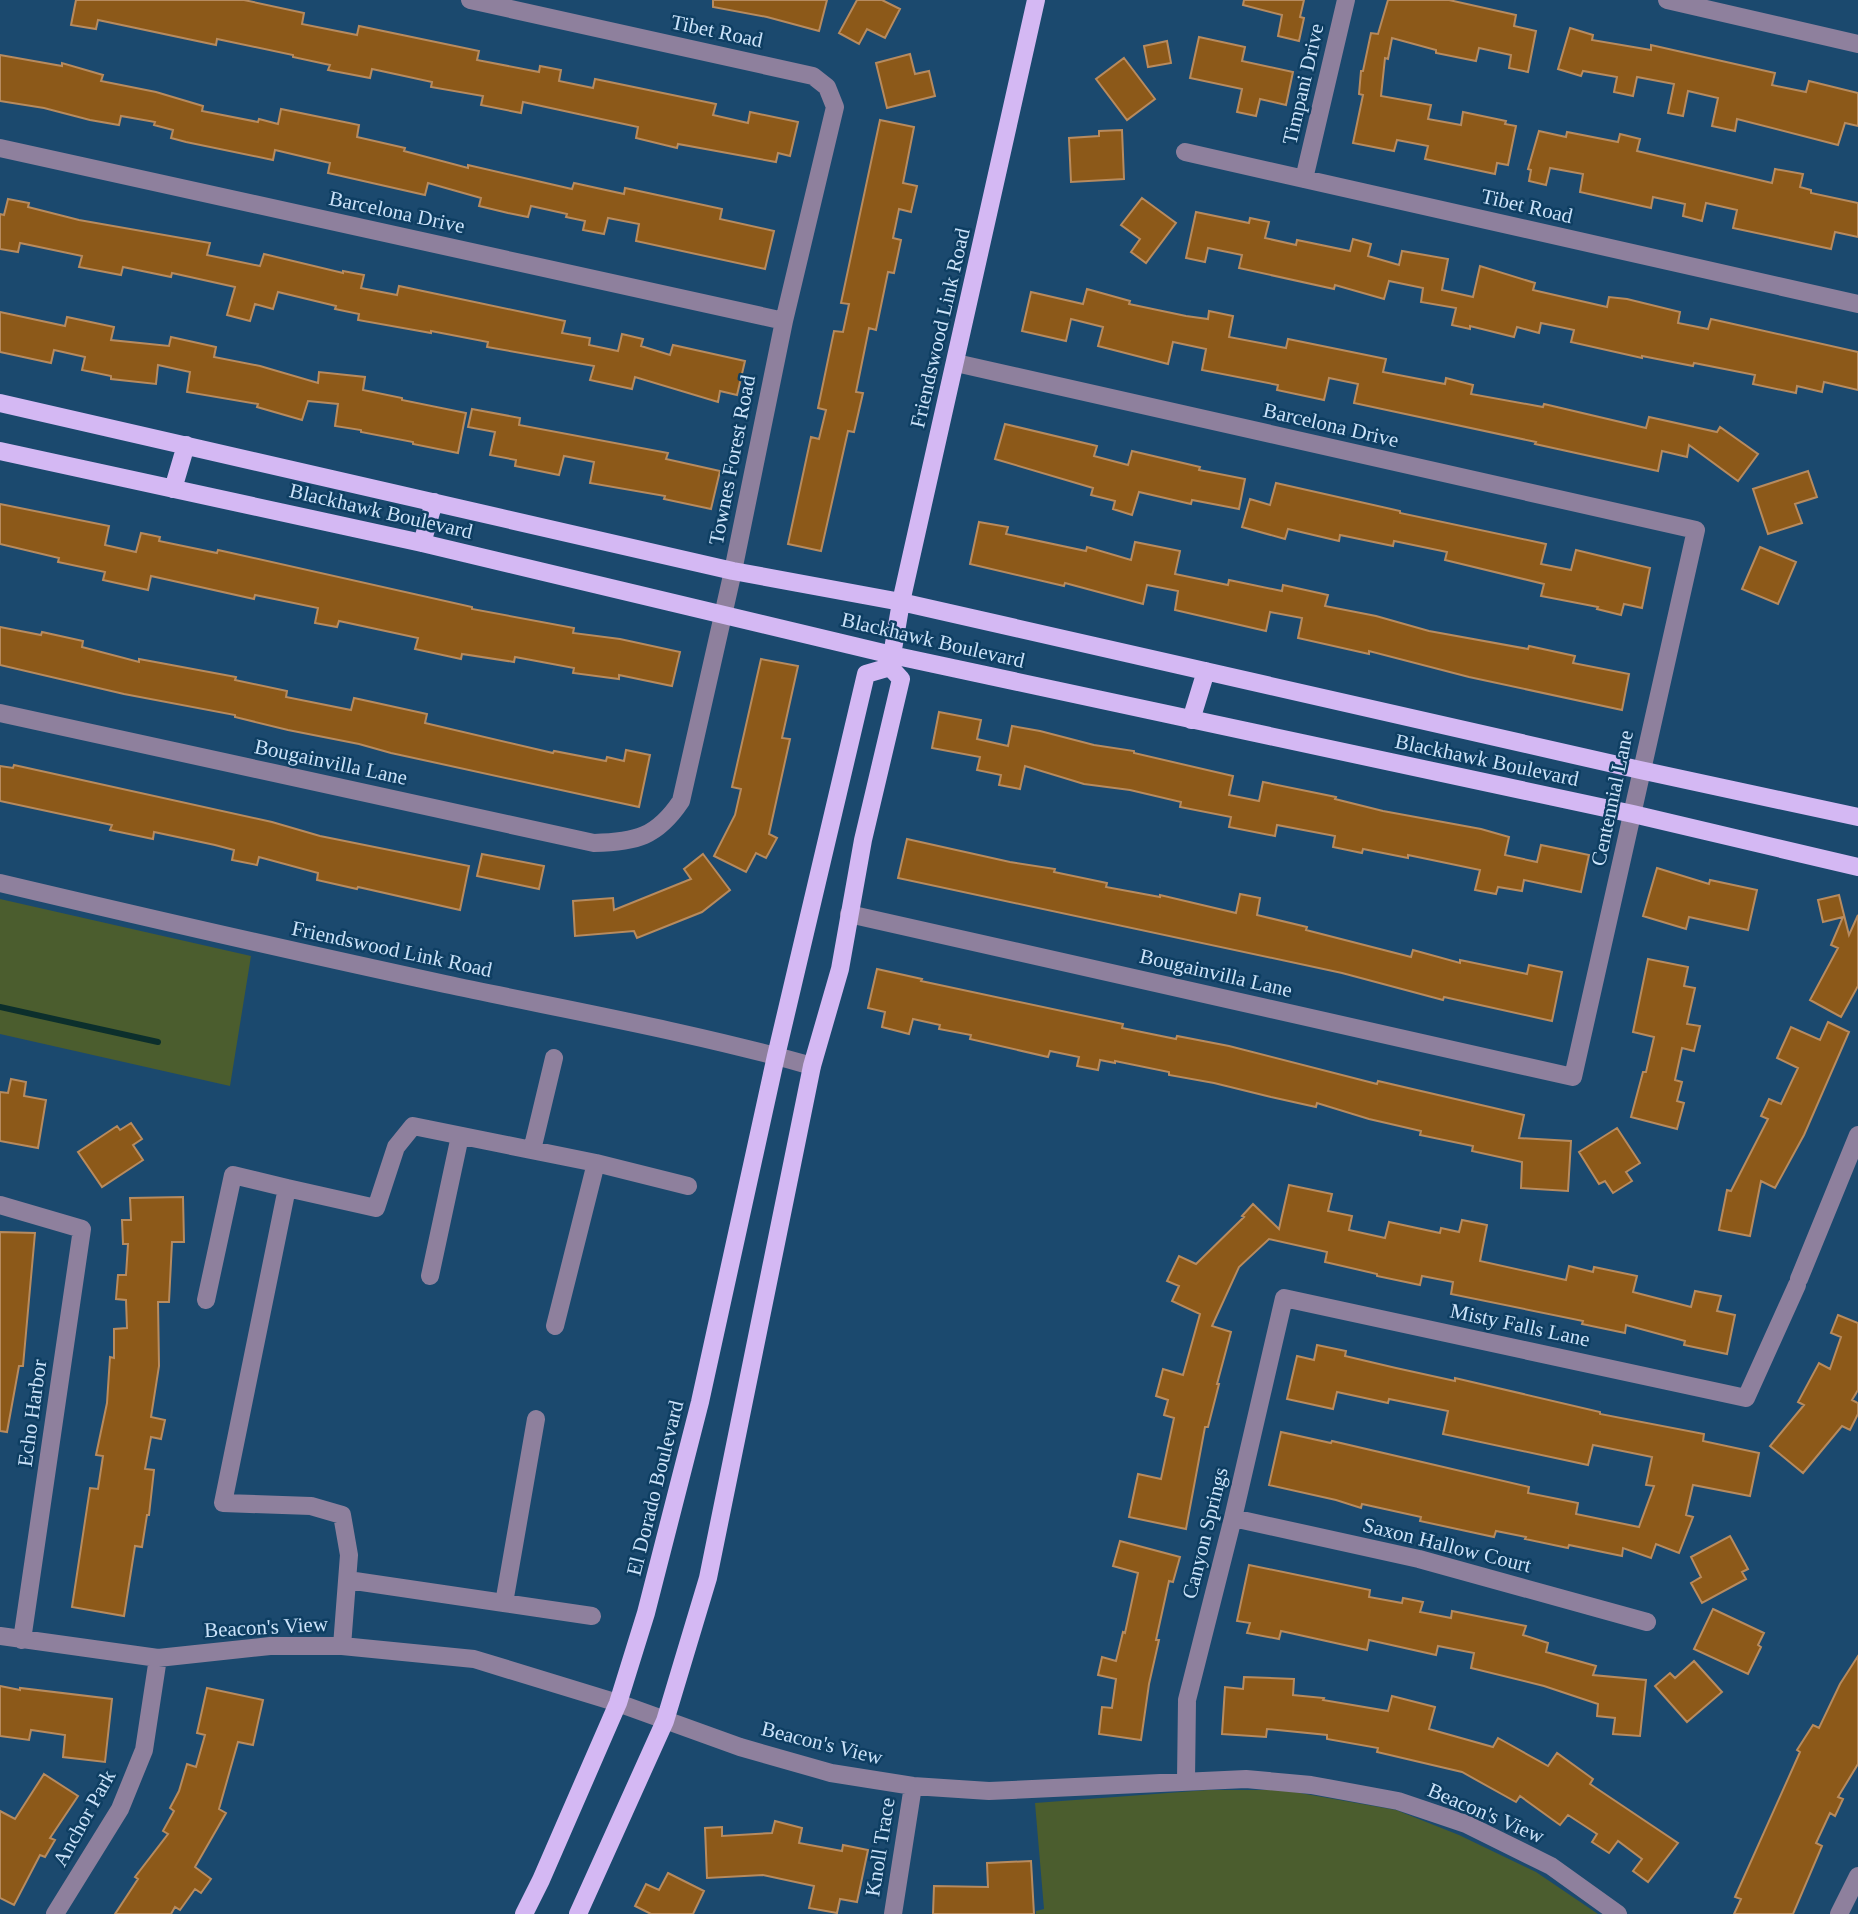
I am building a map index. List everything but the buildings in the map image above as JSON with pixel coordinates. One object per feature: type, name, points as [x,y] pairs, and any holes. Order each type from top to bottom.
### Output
[{"type":"main road","name":"Friendswood Link Road","points":[[812,1066],[840,969],[863,840],[901,679],[891,661],[901,602],[1036,0]]},
{"type":"main road","name":"Blackhawk Boulevard","points":[[0,403],[733,571],[901,602],[1640,771],[1858,817]]},
{"type":"main road","points":[[173,489],[186,445]]},
{"type":"main road","name":"Blackhawk Boulevard","points":[[0,451],[422,543],[724,614],[891,661],[1191,720],[1633,814],[1858,867]]},
{"type":"main road","points":[[422,543],[434,502]]},
{"type":"main road","points":[[776,1056],[866,674],[891,661]]},
{"type":"main road","points":[[1191,720],[1206,671]]},
{"type":"main road","name":"El Dorado Boulevard","points":[[524,1914],[618,1703],[646,1613],[697,1415],[776,1056]]},
{"type":"main road","points":[[578,1914],[665,1721],[708,1578],[812,1066]]},
{"type":"street","name":"Tibet Road","points":[[470,0],[813,76],[827,87]]},
{"type":"street","name":"Timpani Drive","points":[[1304,178],[1346,0]]},
{"type":"street","points":[[1667,0],[1858,44]]},
{"type":"street","name":"Townes Forest Road","points":[[652,832],[669,820],[681,801],[724,614],[784,321],[835,107],[827,87]]},
{"type":"street","name":"Barcelona Drive","points":[[0,148],[784,321]]},
{"type":"street","name":"Tibet Road","points":[[1185,152],[1858,304]]},
{"type":"street","name":"Barcelona Drive","points":[[956,363],[1696,530]]},
{"type":"street","name":"Centennial Lane","points":[[1573,1077],[1696,530]]},
{"type":"street","name":"Bougainvilla Lane","points":[[0,713],[594,843],[623,842],[652,832]]},
{"type":"street","name":"Friendswood Link Road","points":[[0,883],[262,945],[812,1066]]},
{"type":"street","name":"Bougainvilla Lane","points":[[849,914],[1573,1077]]},
{"type":"street","points":[[532,1150],[554,1058]]},
{"type":"street","points":[[206,1300],[233,1175],[376,1208],[396,1147],[413,1126],[596,1163],[688,1186]]},
{"type":"street","name":"Misty Falls Lane","points":[[1284,1298],[1746,1398],[1798,1282],[1858,1135]]},
{"type":"street","points":[[430,1276],[460,1136]]},
{"type":"street","points":[[555,1326],[596,1163]]},
{"type":"street","points":[[287,1188],[223,1503],[311,1506],[342,1515],[349,1555],[342,1646]]},
{"type":"street","name":"Echo Harbor","points":[[0,1205],[82,1229],[22,1640]]},
{"type":"street","name":"Canyon Springs","points":[[1186,1780],[1187,1699],[1233,1518],[1284,1298]]},
{"type":"street","points":[[504,1603],[536,1419]]},
{"type":"street","name":"Saxon Hallow Court","points":[[1233,1518],[1419,1559],[1647,1622]]},
{"type":"street","points":[[348,1580],[592,1616]]},
{"type":"street","name":"Beacon's View","points":[[0,1636],[158,1658],[270,1646],[342,1646],[474,1659],[831,1773],[912,1786],[989,1791],[1246,1779],[1311,1785],[1398,1801],[1466,1824],[1551,1866],[1618,1914]]},
{"type":"street","name":"Anchor Park","points":[[55,1914],[120,1809],[130,1785],[144,1749],[158,1658]]},
{"type":"street","name":"Knoll Trace","points":[[893,1914],[912,1786]]},
{"type":"street","points":[[1848,1905],[1858,1876]]},
{"type":"green space","points":[[0,899],[251,956],[230,1086],[0,1034]]},
{"type":"green space","points":[[1208,1790],[1283,1790],[1396,1810],[1459,1835],[1536,1872],[1598,1914],[1036,1914],[1036,1911],[1044,1909],[1035,1803]]},
{"type":"waterway","points":[[0,1007],[158,1042]]}]
